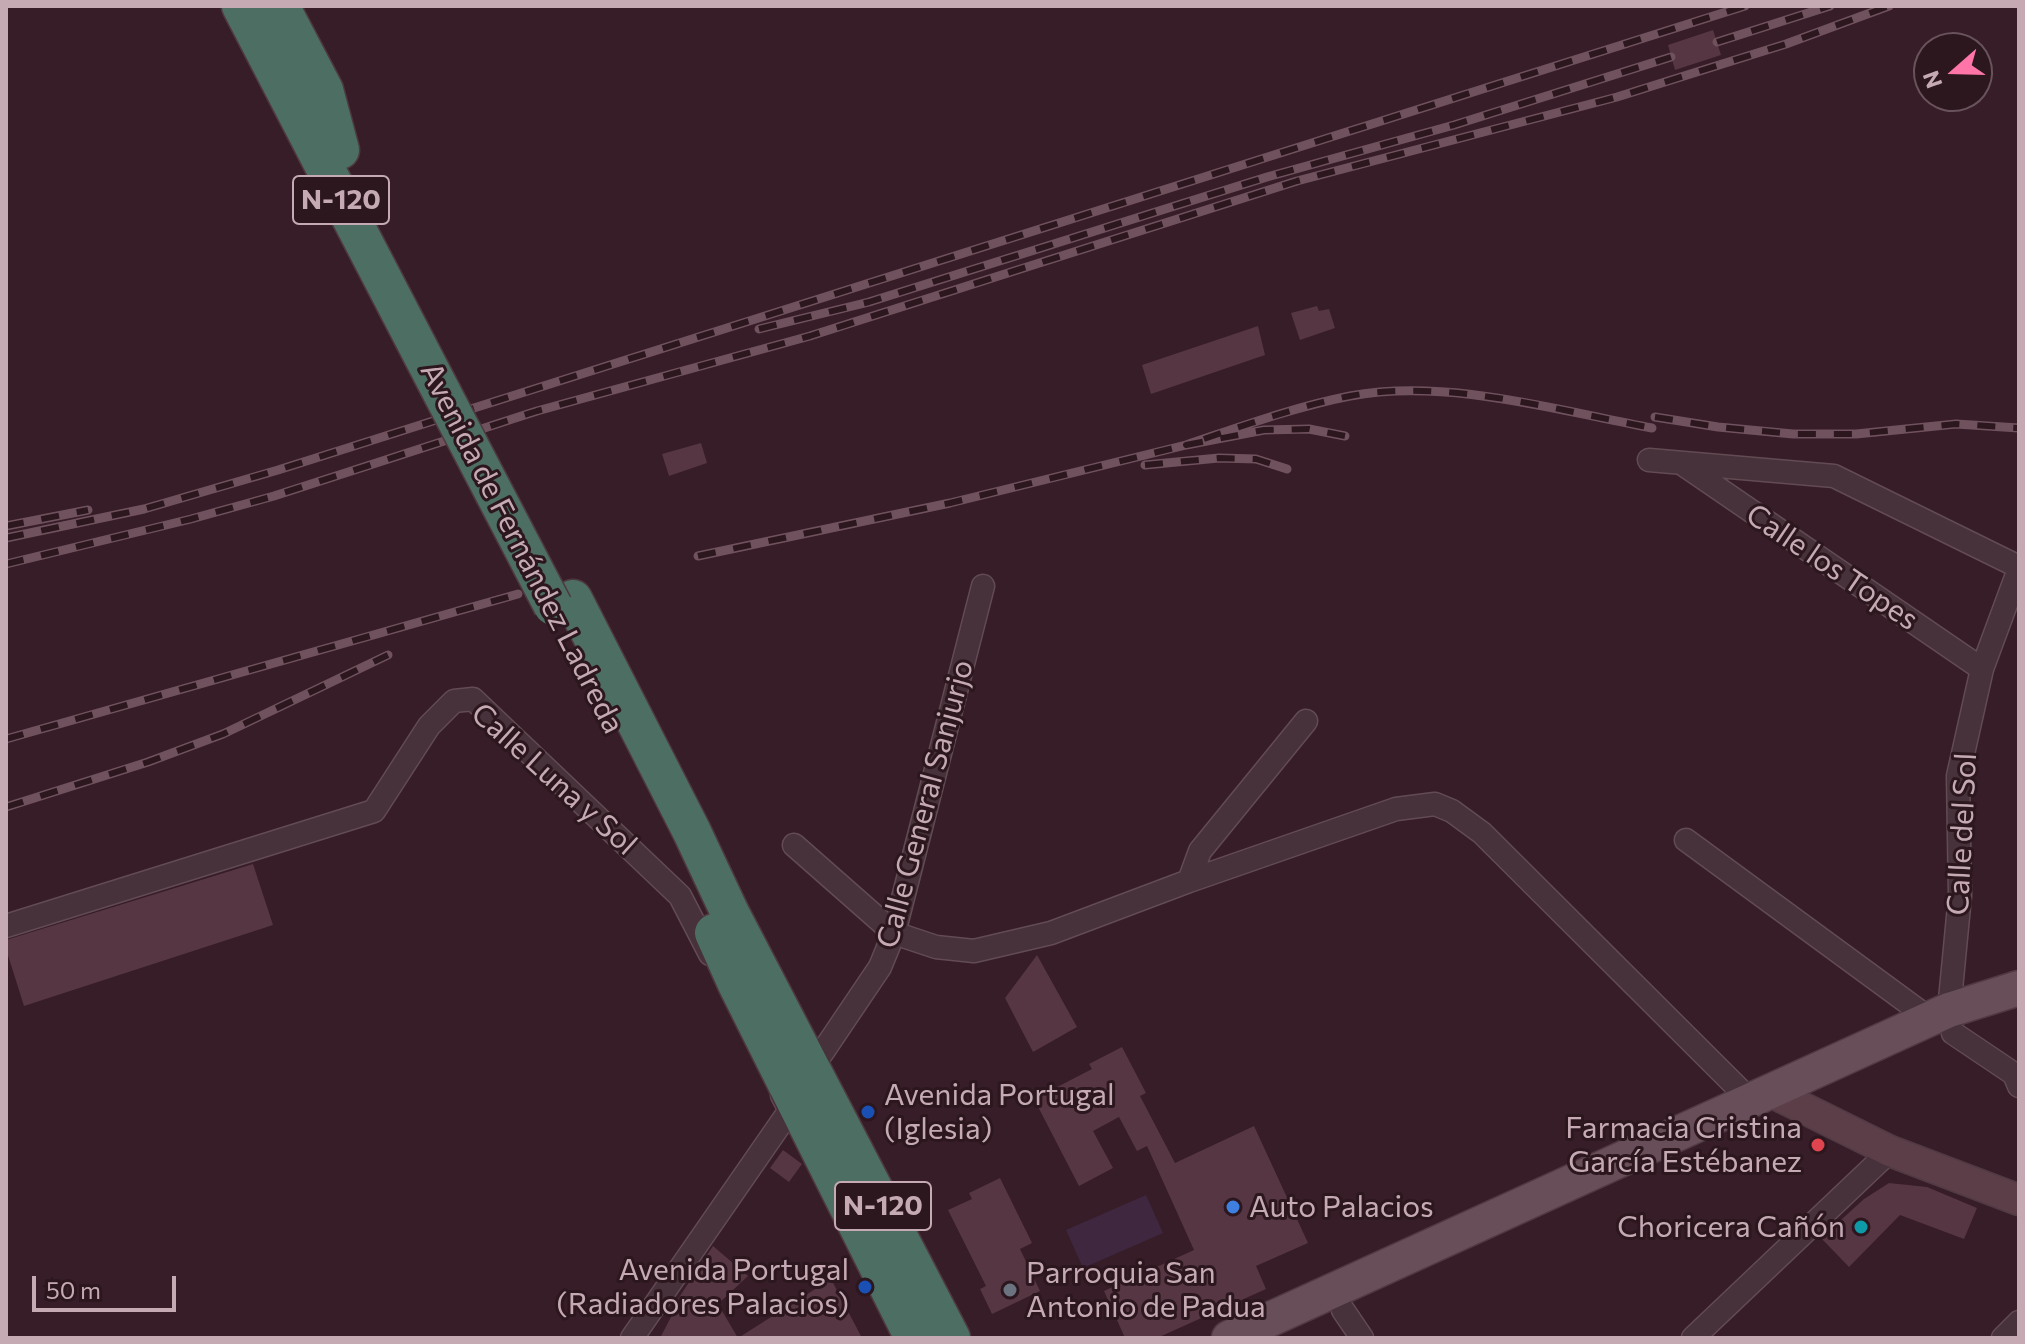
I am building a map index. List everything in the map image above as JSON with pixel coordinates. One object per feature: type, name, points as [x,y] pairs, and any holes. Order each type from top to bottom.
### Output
[{"type":"highway","name":"Avenida de Fernández Ladreda","points":[[241,6],[452,390],[684,839],[708,899],[808,1081]]},
{"type":"highway","name":"Avenida de Fernández Ladreda","points":[[265,6],[340,150],[452,390]]},
{"type":"highway","points":[[280,6],[324,90],[340,150]]},
{"type":"highway","points":[[684,839],[737,984],[914,1338]]},
{"type":"highway","points":[[808,1081],[855,1120],[974,1338]]},
{"type":"highway","name":"N-120","points":[[808,1081],[938,1338]]},
{"type":"highway","name":"N-120","points":[[808,1081],[951,1338]]},
{"type":"main road","points":[[1229,1338],[2019,988]]},
{"type":"main road","points":[[1944,1021],[2019,997]]},
{"type":"main road","points":[[1280,1338],[1773,1099]]},
{"type":"street","name":"Calle del Sol","points":[[1649,460],[1834,476],[2019,568],[1982,669],[1958,776],[1960,896],[1944,1021]]},
{"type":"street","name":"Calle los Topes","points":[[1683,464],[1982,669]]},
{"type":"street","name":"Calle General Sanjurjo","points":[[632,1338],[808,1081],[880,967],[894,933],[983,586]]},
{"type":"street","name":"Calle Luna y Sol","points":[[6,926],[374,811],[429,726],[454,701],[473,699],[680,896],[808,1081]]},
{"type":"street","points":[[1189,881],[1200,851],[1306,721]]},
{"type":"street","points":[[794,845],[894,933],[936,947],[974,951],[1051,933],[1396,809],[1435,804],[1452,811],[1482,833],[1773,1099],[1890,1151],[2019,1200]]},
{"type":"street","points":[[1686,840],[1944,1021],[2014,1074],[2019,1086]]},
{"type":"street","points":[[1693,1338],[1890,1151]]},
{"type":"street","points":[[1343,1310],[1362,1338]]},
{"type":"street","points":[[2003,1338],[2019,1322]]},
{"type":"shaded area","points":[[1146,1195],[1163,1233],[1083,1268],[1066,1230]]},
{"type":"building","points":[[1713,30],[1721,55],[1675,70],[1668,45]]},
{"type":"building","points":[[1317,306],[1319,311],[1329,309],[1335,328],[1300,340],[1291,313]]},
{"type":"building","points":[[1258,326],[1265,355],[1151,394],[1142,365]]},
{"type":"building","points":[[701,443],[707,463],[669,476],[662,454]]},
{"type":"building","points":[[253,864],[273,925],[24,1006],[6,940]]},
{"type":"building","points":[[1037,955],[1077,1027],[1033,1052],[1005,998]]},
{"type":"building","name":"Auto Palacios","points":[[1122,1047],[1146,1093],[1140,1096],[1175,1163],[1254,1126],[1308,1243],[1256,1266],[1266,1289],[1157,1338],[1125,1338],[1104,1291],[1194,1250],[1147,1146],[1137,1151],[1119,1117],[1093,1131],[1113,1168],[1079,1186],[1034,1099],[1092,1069],[1089,1064]]},
{"type":"building","points":[[783,1150],[802,1164],[789,1182],[770,1168]]},
{"type":"building","points":[[1000,1178],[1032,1243],[1020,1249],[1040,1291],[992,1314],[980,1289],[986,1286],[948,1210],[972,1199],[969,1193]]},
{"type":"building","name":"Choricera Cañón","points":[[1889,1183],[1927,1187],[1977,1208],[1964,1239],[1900,1215],[1849,1267],[1821,1238],[1864,1199]]},
{"type":"building","points":[[713,1246],[748,1276],[718,1304],[738,1338],[660,1338],[671,1317],[668,1314]]},
{"type":"building","points":[[831,1279],[862,1338],[738,1338]]},
{"type":"railway","points":[[6,538],[144,509],[278,470],[1745,6]]},
{"type":"railway","points":[[1717,42],[1830,6]]},
{"type":"railway","points":[[6,564],[274,496],[537,411],[810,336],[1297,181],[1617,97],[1786,44],[1889,6]]},
{"type":"railway","points":[[759,329],[869,302],[1267,177],[1454,125],[1671,57]]},
{"type":"railway","points":[[1345,436],[1309,429],[1264,430],[1186,445],[1308,406],[1387,391],[1462,393],[1501,398],[1652,428]]},
{"type":"railway","points":[[1655,417],[1793,434],[1856,434],[1956,424],[2019,428]]},
{"type":"railway","points":[[698,556],[950,503],[1186,445]]},
{"type":"railway","points":[[1145,465],[1219,458],[1256,459],[1287,469]]},
{"type":"railway","points":[[6,526],[88,510]]},
{"type":"railway","points":[[6,739],[518,594]]},
{"type":"railway","points":[[6,807],[148,762],[223,734],[388,655]]},
{"type":"place","name":"Avenida Portugal (Iglesia)","points":[[868,1112]]},
{"type":"place","name":"Farmacia Cristina García Estébanez","points":[[1818,1145]]},
{"type":"place","name":"Auto Palacios","points":[[1233,1207]]},
{"type":"place","name":"Choricera Cañón","points":[[1861,1227]]},
{"type":"place","name":"Avenida Portugal (Radiadores Palacios)","points":[[865,1287]]},
{"type":"place","name":"Parroquia San Antonio de Padua","points":[[1010,1290]]}]
